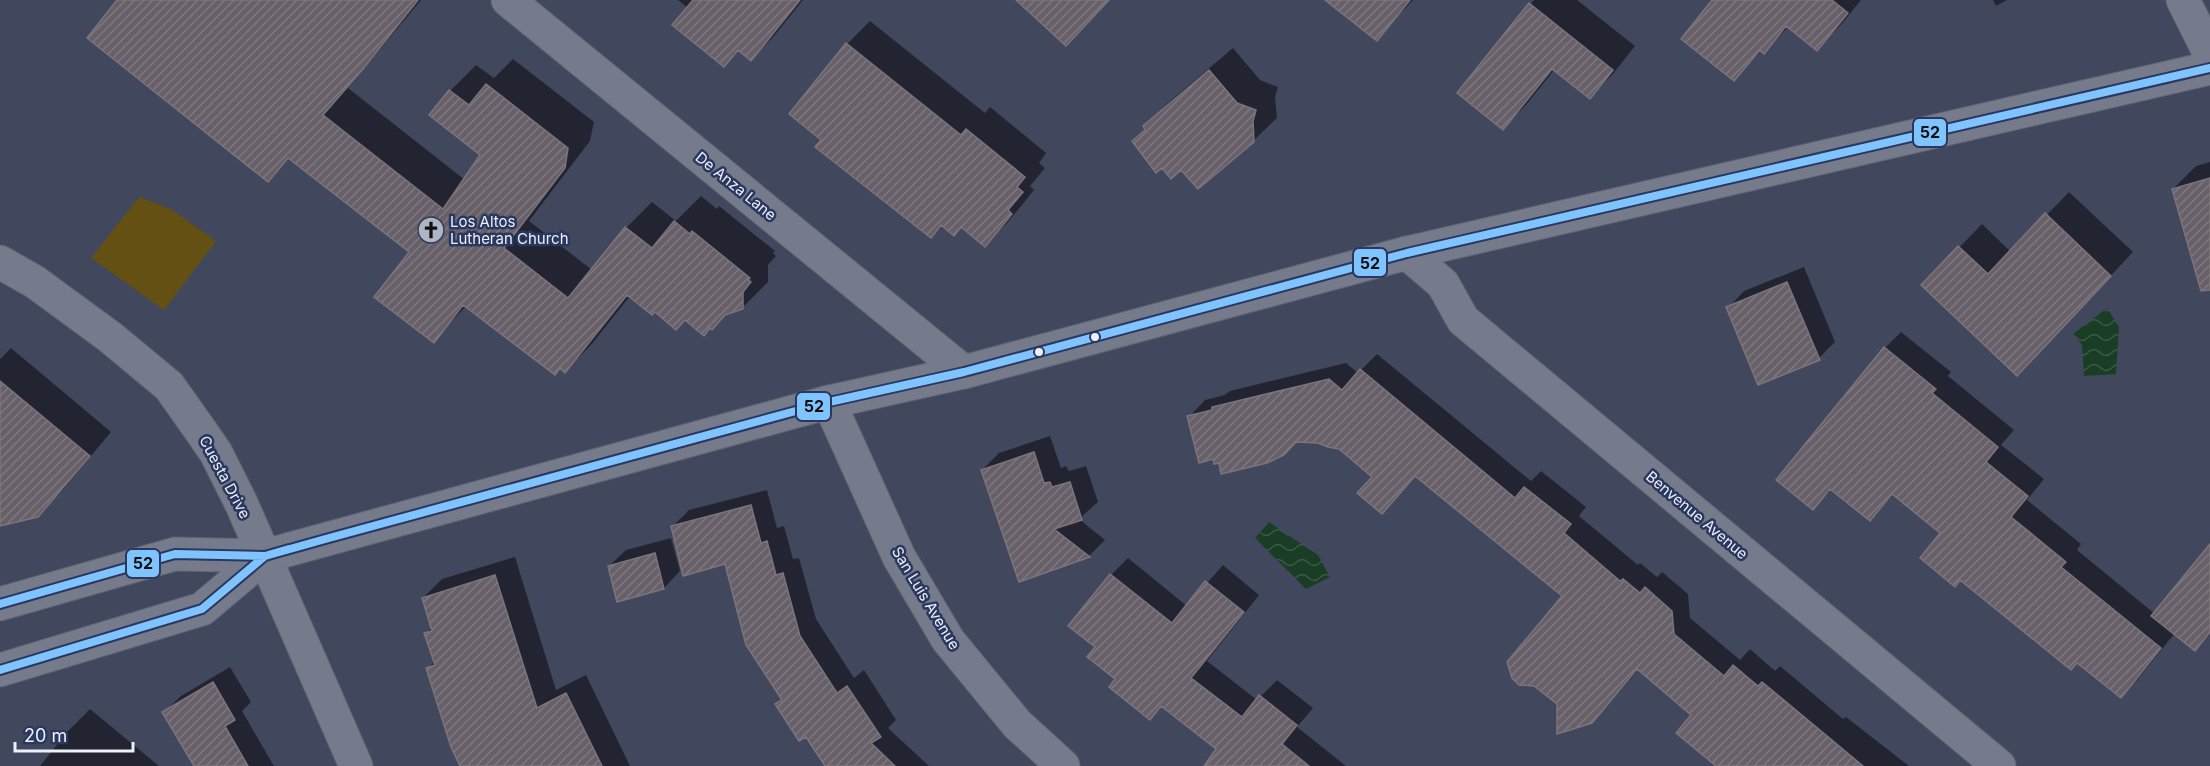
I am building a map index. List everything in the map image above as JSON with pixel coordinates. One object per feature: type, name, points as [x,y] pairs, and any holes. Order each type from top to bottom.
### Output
[{"type":"main road","name":"De Anza Lane","points":[[508,0],[964,372]]},
{"type":"main road","points":[[2183,0],[2210,54]]},
{"type":"main road","points":[[0,603],[175,554],[265,556],[829,402],[964,372],[1407,254],[2210,68]]},
{"type":"main road","name":"Benvenue Avenue","points":[[1407,254],[1443,284],[1463,320],[1999,766]]},
{"type":"main road","name":"Cuesta Drive","points":[[0,262],[35,282],[110,337],[169,386],[216,453],[265,556],[356,766]]},
{"type":"main road","name":"San Luis Avenue","points":[[829,402],[899,557],[948,640],[1017,724],[1063,766]]},
{"type":"main road","points":[[0,670],[202,609],[265,556]]},
{"type":"shaded area","points":[[139,197],[171,209],[216,241],[164,310],[91,258]]},
{"type":"water","points":[[2107,308],[2119,327],[2116,374],[2084,376],[2082,345],[2073,334]]},
{"type":"water","points":[[1269,522],[1318,555],[1330,577],[1306,589],[1255,538]]},
{"type":"building","points":[[117,0],[418,0],[323,115],[443,209],[480,155],[429,115],[449,90],[469,105],[486,84],[568,148],[565,168],[504,248],[568,298],[625,227],[652,248],[674,221],[690,234],[692,231],[750,278],[748,280],[751,282],[743,292],[743,309],[725,315],[704,336],[685,320],[676,330],[655,312],[652,315],[627,295],[565,373],[560,368],[555,375],[463,305],[434,343],[374,297],[409,252],[288,158],[268,182],[87,38]]},
{"type":"building","points":[[693,0],[800,0],[751,61],[738,50],[724,67],[672,25]]},
{"type":"building","points":[[1016,0],[1109,0],[1066,46]]},
{"type":"building","points":[[1325,0],[1410,0],[1377,41]]},
{"type":"building","points":[[1712,0],[1832,0],[1848,13],[1817,51],[1786,26],[1764,54],[1760,50],[1734,81],[1681,39]]},
{"type":"building","points":[[1529,3],[1613,70],[1590,99],[1552,69],[1503,130],[1457,93]]},
{"type":"building","points":[[846,43],[961,135],[966,129],[1025,177],[1017,187],[1023,192],[1008,210],[1012,214],[985,247],[961,227],[954,236],[941,225],[931,238],[815,147],[821,140],[789,114]]},
{"type":"building","points":[[1209,70],[1237,103],[1256,110],[1253,121],[1254,142],[1198,189],[1181,170],[1171,179],[1162,168],[1156,173],[1132,141],[1145,130],[1143,126]]},
{"type":"building","points":[[2210,178],[2210,290],[2201,291],[2172,189]]},
{"type":"building","points":[[2045,213],[2111,276],[2017,376],[1921,285],[1958,246],[1988,274]]},
{"type":"building","points":[[1787,282],[1820,360],[1758,385],[1726,307]]},
{"type":"building","points":[[1884,347],[1936,389],[1932,393],[1998,447],[1986,462],[2028,496],[2011,517],[2066,562],[2061,567],[2161,648],[2121,698],[2077,663],[2071,670],[1960,580],[1955,587],[1920,558],[1940,533],[1892,494],[1870,521],[1830,489],[1813,510],[1776,480]]},
{"type":"building","points":[[1360,369],[1515,498],[1524,487],[1571,524],[1564,533],[1620,581],[1623,579],[1640,593],[1645,587],[1672,611],[1674,634],[1724,676],[1733,665],[1758,686],[1762,682],[1863,766],[1716,766],[1676,733],[1691,715],[1637,669],[1592,723],[1557,734],[1557,704],[1534,686],[1519,685],[1512,678],[1507,662],[1562,596],[1415,476],[1382,514],[1357,493],[1372,477],[1339,449],[1318,443],[1296,442],[1284,455],[1267,463],[1221,474],[1219,463],[1214,464],[1213,459],[1199,463],[1187,416],[1212,410],[1212,407],[1329,379],[1342,390]]},
{"type":"building","points":[[0,381],[90,456],[38,517],[0,526]]},
{"type":"building","points":[[1034,452],[1044,483],[1050,482],[1052,487],[1070,482],[1082,520],[1054,529],[1090,557],[1019,582],[981,470]]},
{"type":"building","points":[[751,505],[761,543],[767,541],[776,575],[783,573],[800,636],[837,693],[847,686],[881,737],[871,743],[895,766],[825,766],[806,737],[799,741],[775,704],[782,700],[746,645],[725,564],[683,576],[671,526]]},
{"type":"building","points":[[2210,544],[2210,632],[2195,651],[2151,616]]},
{"type":"building","points":[[655,553],[664,589],[617,602],[608,566]]},
{"type":"building","points":[[1110,574],[1172,623],[1205,581],[1244,612],[1191,678],[1242,717],[1259,695],[1297,725],[1282,744],[1309,766],[1204,766],[1216,749],[1161,706],[1150,720],[1109,687],[1115,679],[1087,657],[1095,647],[1068,626]]},
{"type":"building","points":[[495,575],[537,708],[566,693],[602,766],[460,766],[451,747],[426,668],[435,665],[424,633],[432,631],[422,598]]},
{"type":"building","points":[[213,682],[235,720],[225,726],[248,766],[194,766],[162,712]]},
{"type":"transit line","name":"52","points":[[0,670],[202,609],[265,556],[329,538],[829,402],[964,372],[1407,253],[2210,68]]},
{"type":"transit line","name":"52","points":[[0,604],[175,554],[265,556],[289,549]]},
{"type":"place","name":"Los Altos Lutheran Church","points":[[431,230]]}]
